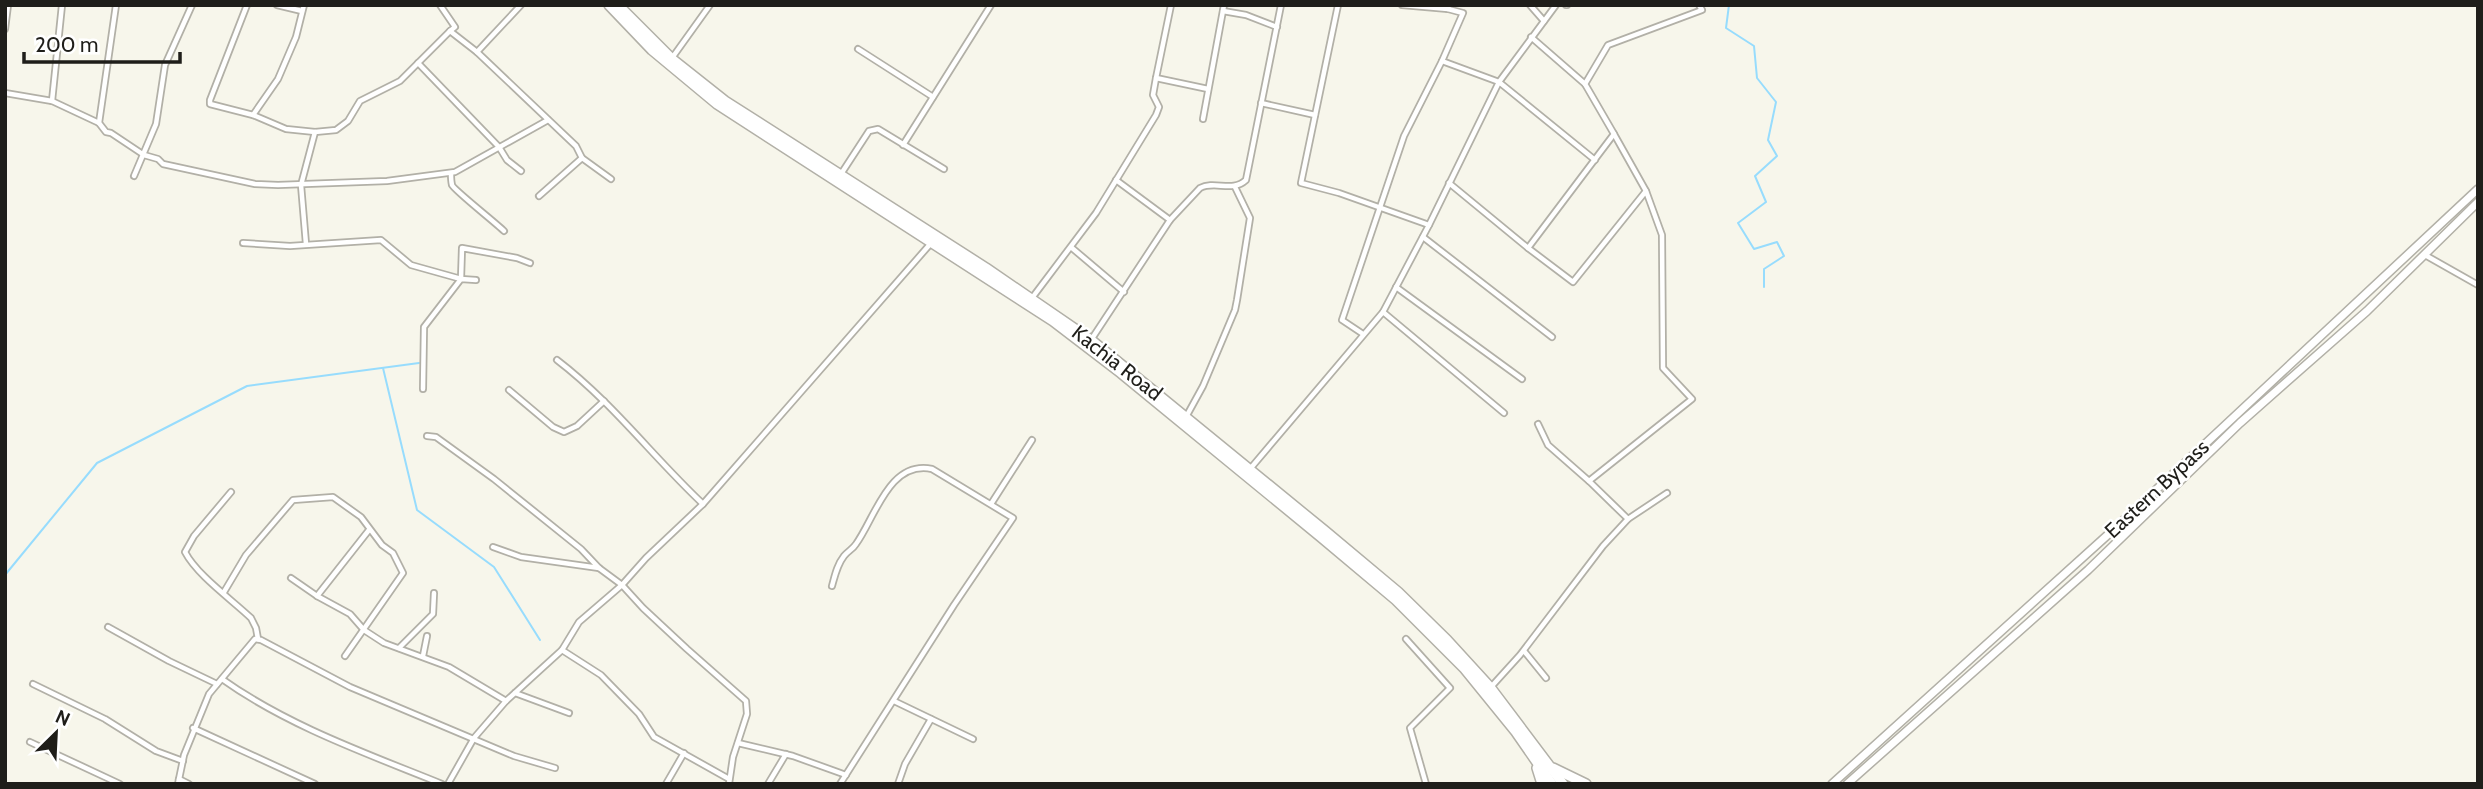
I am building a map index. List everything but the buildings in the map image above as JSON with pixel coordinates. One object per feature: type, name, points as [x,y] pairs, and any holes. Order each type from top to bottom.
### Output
[{"type":"highway","name":"Kachia Road","points":[[609,5],[652,50],[718,104],[933,242],[1086,345],[1398,592],[1490,687],[1552,784]]},
{"type":"highway","name":"Kachia Road","points":[[618,5],[672,58],[726,101],[1032,299],[1091,340],[1186,417],[1249,469],[1414,616],[1464,668],[1532,749],[1551,766],[1563,784]]},
{"type":"highway","points":[[1532,749],[1542,784]]},
{"type":"highway","points":[[1551,766],[1586,784]]},
{"type":"main road","name":"Eastern Bypass","points":[[1832,784],[2112,531],[2478,189]]},
{"type":"main road","name":"Eastern Bypass","points":[[1847,784],[2088,570],[2240,423],[2367,311],[2478,202]]},
{"type":"street","points":[[5,29],[8,5]]},
{"type":"street","points":[[52,101],[62,5]]},
{"type":"street","points":[[99,123],[116,5]]},
{"type":"street","points":[[134,176],[156,124],[165,65],[192,5]]},
{"type":"street","points":[[247,5],[210,104],[281,127],[315,132],[337,130],[348,121],[363,98],[400,81],[430,48],[454,27],[440,5]]},
{"type":"street","points":[[253,116],[278,79],[296,37],[303,8],[277,5]]},
{"type":"street","points":[[477,52],[521,5]]},
{"type":"street","points":[[672,58],[710,5]]},
{"type":"street","points":[[903,145],[991,5]]},
{"type":"street","points":[[1032,299],[1072,248],[1159,110],[1153,95],[1171,5]]},
{"type":"street","points":[[1091,340],[1170,220],[1203,186],[1235,187],[1246,180],[1282,5]]},
{"type":"street","points":[[1338,5],[1301,183],[1429,225]]},
{"type":"street","points":[[1363,334],[1342,320],[1404,136],[1442,61],[1462,13],[1448,7],[1402,5]]},
{"type":"street","points":[[1530,5],[1544,21]]},
{"type":"street","points":[[1249,469],[1383,312],[1499,82],[1556,5]]},
{"type":"street","points":[[1585,84],[1608,45],[1702,10],[1699,5]]},
{"type":"street","points":[[1203,119],[1224,8],[1277,27]]},
{"type":"street","points":[[450,31],[477,52],[576,146],[582,158],[611,179]]},
{"type":"street","points":[[1531,37],[1585,84],[1646,191],[1662,235],[1663,368],[1692,399],[1589,481]]},
{"type":"street","points":[[858,49],[933,97]]},
{"type":"street","points":[[1442,61],[1499,82],[1595,160]]},
{"type":"street","points":[[418,63],[499,147],[507,160],[521,171]]},
{"type":"street","points":[[1156,78],[1208,89]]},
{"type":"street","points":[[5,93],[52,101],[99,123],[106,132],[111,132],[144,155],[158,159],[163,164],[256,184],[387,181],[451,173],[548,120]]},
{"type":"street","points":[[1261,103],[1315,115]]},
{"type":"street","points":[[841,175],[869,131],[878,130],[944,169]]},
{"type":"street","points":[[306,244],[301,185],[315,132]]},
{"type":"street","points":[[1528,248],[1614,134]]},
{"type":"street","points":[[540,196],[582,158]]},
{"type":"street","points":[[451,173],[452,185],[457,191],[504,231]]},
{"type":"street","points":[[1116,180],[1170,220]]},
{"type":"street","points":[[1449,183],[1573,282],[1646,191]]},
{"type":"street","points":[[1186,417],[1203,386],[1237,299],[1250,218],[1235,187]]},
{"type":"street","points":[[1423,237],[1552,337]]},
{"type":"street","points":[[243,243],[260,246],[381,240],[411,265],[461,279],[476,280]]},
{"type":"street","points":[[448,784],[474,738],[506,701],[562,650],[579,622],[622,585],[703,503],[933,242]]},
{"type":"street","points":[[423,389],[424,327],[461,279],[462,248],[530,263]]},
{"type":"street","points":[[1072,248],[1124,292]]},
{"type":"street","points":[[2424,255],[2478,285]]},
{"type":"street","points":[[1396,287],[1522,379]]},
{"type":"street","points":[[1383,312],[1504,413]]},
{"type":"street","points":[[557,360],[604,401],[703,503]]},
{"type":"street","points":[[509,390],[553,427],[564,432],[577,426],[604,401]]},
{"type":"street","points":[[1538,424],[1548,445],[1628,519]]},
{"type":"street","points":[[426,436],[436,437],[494,479],[581,549],[678,641],[747,701],[747,714],[733,757],[729,781],[654,737],[639,715],[601,675],[562,650]]},
{"type":"street","points":[[991,504],[1031,439]]},
{"type":"street","points":[[832,586],[836,569],[846,553],[855,546],[886,490],[910,470],[921,467],[932,469],[1013,518],[840,784]]},
{"type":"street","points":[[231,492],[194,536],[185,552],[201,574],[251,618],[258,639]]},
{"type":"street","points":[[1490,687],[1524,651],[1587,566],[1628,519],[1667,493]]},
{"type":"street","points":[[224,592],[246,555],[293,500],[333,496],[361,517],[382,545],[393,553],[402,573],[345,656]]},
{"type":"street","points":[[317,596],[369,530]]},
{"type":"street","points":[[494,547],[521,557],[599,568]]},
{"type":"street","points":[[1587,566],[1594,572]]},
{"type":"street","points":[[291,578],[350,614],[364,630],[384,643],[449,667],[506,701]]},
{"type":"street","points":[[399,648],[433,614],[434,593]]},
{"type":"street","points":[[108,627],[217,684]]},
{"type":"street","points":[[423,656],[427,636]]},
{"type":"street","points":[[189,784],[179,781],[183,761],[193,728],[209,694],[253,641],[258,639]]},
{"type":"street","points":[[258,639],[350,687],[514,756],[555,768]]},
{"type":"street","points":[[1406,639],[1450,688],[1409,731],[1426,784]]},
{"type":"street","points":[[1524,651],[1546,678]]},
{"type":"street","points":[[222,679],[241,693],[335,740],[442,784]]},
{"type":"street","points":[[33,684],[105,719],[156,751],[183,761]]},
{"type":"street","points":[[515,693],[569,713]]},
{"type":"street","points":[[894,701],[974,739]]},
{"type":"street","points":[[898,784],[905,764],[932,719]]},
{"type":"street","points":[[193,728],[315,784]]},
{"type":"street","points":[[30,742],[121,784]]},
{"type":"street","points":[[738,743],[786,754],[846,775]]},
{"type":"street","points":[[666,784],[684,753]]},
{"type":"street","points":[[768,784],[786,754]]},
{"type":"waterway","points":[[1729,5],[1726,28],[1754,46],[1757,78],[1776,102],[1768,140],[1777,156],[1755,176],[1766,202],[1738,223],[1754,249],[1777,242],[1784,256],[1764,269],[1764,287]]},
{"type":"waterway","points":[[5,575],[97,463],[247,386],[419,363]]},
{"type":"waterway","points":[[383,368],[417,510],[494,567],[540,640]]}]
